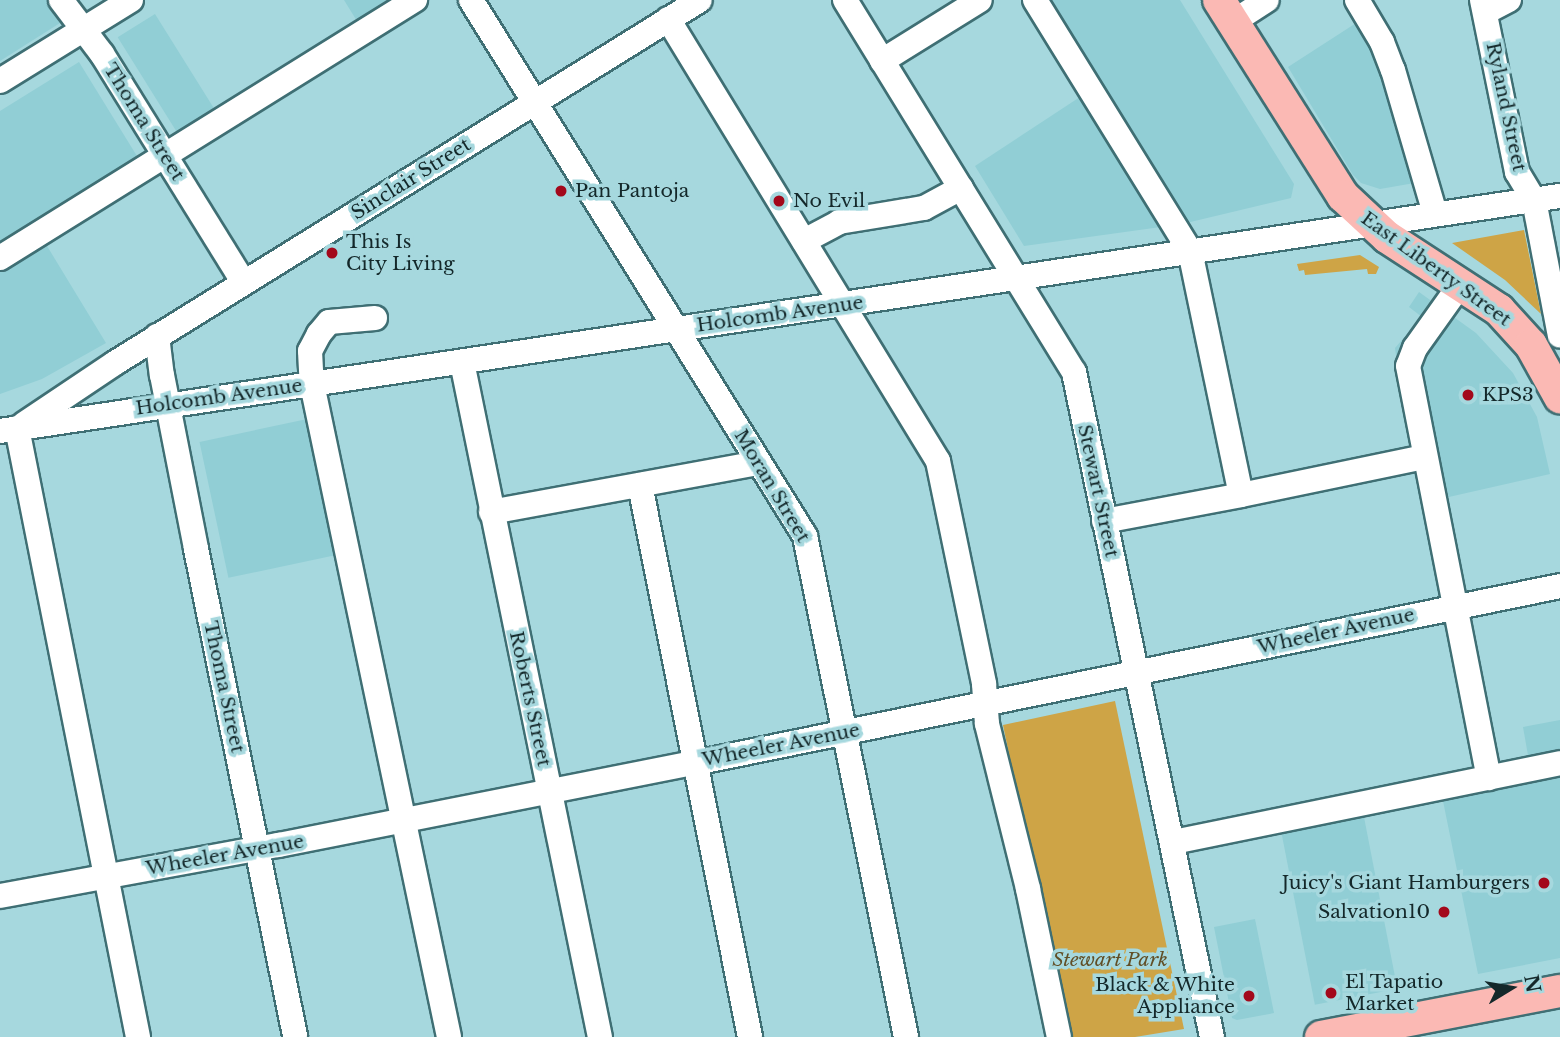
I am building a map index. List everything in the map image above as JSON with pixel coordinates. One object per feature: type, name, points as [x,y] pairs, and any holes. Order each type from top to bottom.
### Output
[{"type":"main road","name":"East Liberty Street","points":[[1226,11],[1328,176],[1370,224],[1499,310],[1531,345],[1560,397]]},
{"type":"main road","points":[[1321,1037],[1557,993]]},
{"type":"street","name":"Thoma Street","points":[[61,0],[83,29],[165,155],[244,282]]},
{"type":"street","points":[[0,81],[131,0]]},
{"type":"street","points":[[0,258],[415,0]]},
{"type":"street","name":"Moran Street","points":[[471,0],[809,548],[906,1037]]},
{"type":"street","name":"Sinclair Street","points":[[9,430],[700,0]]},
{"type":"street","name":"Stewart Street","points":[[845,0],[1074,372],[1212,1037]]},
{"type":"street","points":[[882,61],[979,0]]},
{"type":"street","points":[[1035,0],[1190,251],[1241,495]]},
{"type":"street","points":[[1226,11],[1267,0]]},
{"type":"street","points":[[1357,0],[1382,42],[1393,70],[1435,215]]},
{"type":"street","points":[[1484,6],[1509,0]]},
{"type":"street","name":"Ryland Street","points":[[1484,6],[1517,172],[1534,200],[1560,336]]},
{"type":"street","points":[[668,19],[938,461],[986,704],[987,724],[1028,888],[1059,1037]]},
{"type":"street","points":[[804,242],[839,222],[925,208],[961,188]]},
{"type":"street","name":"Holcomb Avenue","points":[[9,430],[1560,196]]},
{"type":"street","points":[[1460,285],[1415,348],[1408,366],[1489,778]]},
{"type":"street","points":[[375,318],[329,322],[310,351],[312,384],[449,1037]]},
{"type":"street","name":"Thoma Street","points":[[157,336],[167,405],[295,1037]]},
{"type":"street","name":"Roberts Street","points":[[462,362],[600,1037]]},
{"type":"street","points":[[9,430],[138,1037]]},
{"type":"street","points":[[1104,521],[1424,457]]},
{"type":"street","points":[[491,512],[759,463]]},
{"type":"street","points":[[640,485],[750,1037]]},
{"type":"street","name":"Wheeler Avenue","points":[[0,896],[257,849],[695,763],[1560,586]]},
{"type":"street","points":[[1173,842],[1560,764]]},
{"type":"shaded area","points":[[0,0],[52,0],[61,17],[60,23],[0,61]]},
{"type":"shaded area","points":[[344,0],[402,0],[360,26]]},
{"type":"shaded area","points":[[1046,0],[1180,0],[1294,184],[1291,198],[1182,224]]},
{"type":"shaded area","points":[[155,14],[218,114],[180,137],[118,37]]},
{"type":"shaded area","points":[[1367,16],[1426,181],[1380,189],[1361,183],[1353,175],[1288,67]]},
{"type":"shaded area","points":[[79,62],[140,161],[0,248],[0,111]]},
{"type":"shaded area","points":[[1083,95],[1168,226],[1024,246],[975,166]]},
{"type":"shaded area","points":[[44,241],[106,343],[42,379],[0,394],[0,268]]},
{"type":"shaded area","points":[[1419,292],[1476,333],[1513,373],[1537,417],[1550,474],[1440,499],[1399,377],[1395,348],[1422,317],[1409,307]]},
{"type":"shaded area","points":[[312,418],[341,554],[228,578],[200,442]]},
{"type":"shaded area","points":[[1560,720],[1560,755],[1529,761],[1523,727]]},
{"type":"shaded area","points":[[1560,771],[1560,958],[1478,974],[1442,796]]},
{"type":"shaded area","points":[[1363,812],[1397,989],[1315,1005],[1281,828]]},
{"type":"shaded area","points":[[1255,919],[1274,1013],[1237,1020],[1232,1018],[1214,927]]},
{"type":"green space","points":[[1524,230],[1541,314],[1505,280],[1452,243]]},
{"type":"green space","points":[[1360,255],[1379,267],[1376,274],[1368,274],[1367,269],[1305,275],[1304,270],[1299,271],[1297,264]]},
{"type":"green space","name":"Stewart Park","points":[[1115,701],[1184,1029],[1135,1037],[1067,1037],[1003,725]]},
{"type":"place","name":"Pan Pantoja","points":[[561,191]]},
{"type":"place","name":"No Evil","points":[[779,201]]},
{"type":"place","name":"This Is City Living","points":[[332,253]]},
{"type":"place","name":"KPS3","points":[[1468,395]]},
{"type":"place","name":"Juicy's Giant Hamburgers","points":[[1544,883]]},
{"type":"place","name":"Salvation10","points":[[1444,912]]},
{"type":"place","name":"El Tapatio Market","points":[[1331,993]]},
{"type":"place","name":"Black & White Appliance","points":[[1249,996]]}]
